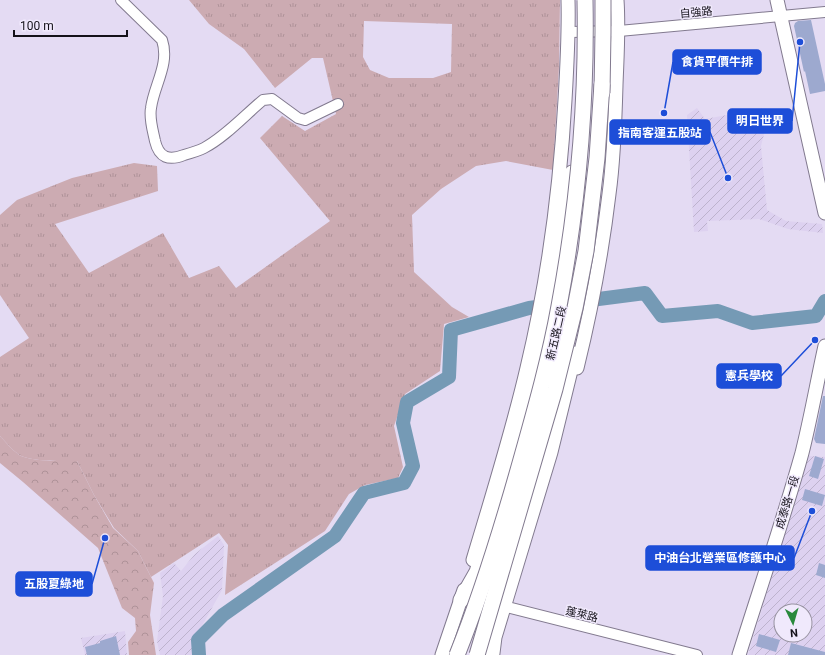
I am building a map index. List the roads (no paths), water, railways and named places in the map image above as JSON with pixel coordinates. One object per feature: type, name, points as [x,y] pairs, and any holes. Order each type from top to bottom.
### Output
[{"type":"highway","points":[[457,655],[487,574],[512,492],[541,386],[559,306],[573,215],[583,120],[586,0]]},
{"type":"highway","points":[[477,655],[555,389],[576,308],[586,251],[597,158],[604,32],[602,0]]},
{"type":"highway","points":[[492,654],[496,604],[550,452],[574,354],[593,252],[598,214],[603,158],[602,84]]},
{"type":"highway","points":[[462,600],[477,572],[533,388],[547,322],[576,153],[585,85]]},
{"type":"main road","name":"新五路二段","points":[[442,655],[462,600],[514,422],[528,368],[539,312],[554,228],[563,149],[569,32],[568,0]]},
{"type":"main road","name":"新五路二段","points":[[462,655],[496,604],[552,389],[575,286],[594,150],[594,32],[589,0]]},
{"type":"main road","name":"新五路二段","points":[[496,604],[533,429],[562,307],[576,225],[584,157],[598,0]]},
{"type":"main road","name":"新五路二段","points":[[472,655],[543,500],[567,412],[588,322],[603,241],[614,143],[619,31],[617,0]]},
{"type":"main road","points":[[777,0],[825,213]]},
{"type":"main road","points":[[584,226],[614,143]]},
{"type":"main road","name":"成泰路一段","points":[[739,655],[800,460],[815,400],[825,346]]},
{"type":"street","points":[[121,0],[162,40],[165,49],[165,61],[151,109],[152,127],[156,145],[160,154],[168,158],[176,158],[203,149],[216,140],[263,100],[272,99],[298,118],[305,120],[338,104]]},
{"type":"street","name":"自強路","points":[[569,32],[619,31],[825,12]]},
{"type":"street","name":"蓬萊路","points":[[462,600],[496,604],[697,655]]},
{"type":"waterway","points":[[199,655],[198,640],[223,615],[335,536],[364,493],[404,483],[413,466],[403,423],[407,402],[449,377],[451,330],[529,308],[645,293],[662,316],[718,311],[752,323],[816,316],[825,301]]},
{"type":"place","name":"明日世界","points":[[800,42]]},
{"type":"place","name":"食貨平價牛排","points":[[664,113]]},
{"type":"place","name":"指南客運五股站","points":[[728,178]]},
{"type":"place","name":"憲兵學校","points":[[815,340]]},
{"type":"place","name":"中油台北營業區修護中心","points":[[812,511]]},
{"type":"place","name":"五股夏綠地","points":[[105,538]]}]
